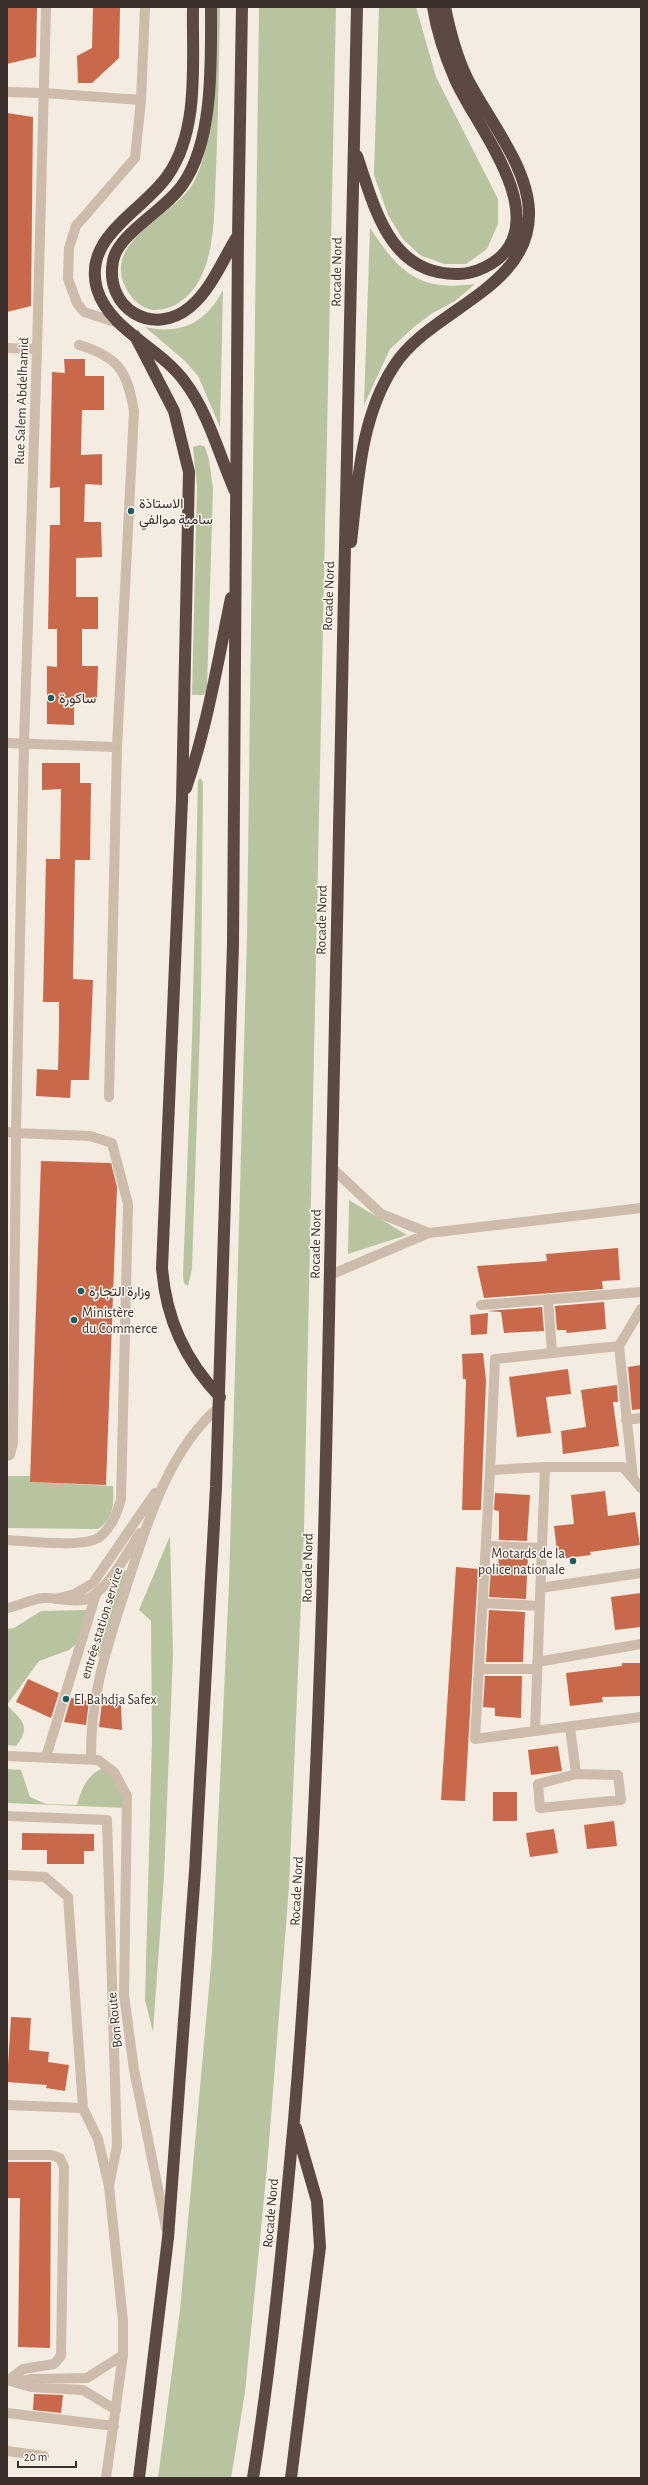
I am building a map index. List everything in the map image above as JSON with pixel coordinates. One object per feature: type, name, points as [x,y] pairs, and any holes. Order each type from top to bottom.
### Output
[{"type":"highway","points":[[193,7],[191,93],[183,145],[169,174],[157,190],[109,235],[97,260],[95,272],[97,288],[102,301],[118,323],[163,356],[186,382],[209,422],[216,448],[237,496]]},
{"type":"highway","points":[[211,7],[207,113],[200,151],[193,168],[171,199],[118,246],[111,273],[114,288],[120,301],[129,311],[153,319],[166,320],[179,314],[191,307],[203,293],[238,236]]},
{"type":"highway","points":[[139,2478],[168,2238],[196,1863],[220,1402],[233,944],[237,573],[238,236],[242,7]]},
{"type":"highway","name":"Rocade Nord","points":[[253,2478],[284,2232],[303,2011],[317,1780],[330,1275],[342,625],[357,7]]},
{"type":"highway","points":[[354,150],[378,219],[399,249],[415,263],[428,270],[446,274],[464,274],[495,261],[506,251],[517,223],[516,204],[511,187],[497,156],[455,81],[440,40],[433,7]]},
{"type":"highway","points":[[342,625],[364,445],[384,383],[395,364],[423,333],[479,294],[511,265],[526,231],[529,213],[520,176],[455,52],[445,7]]},
{"type":"highway","points":[[135,336],[174,411],[189,472],[182,800],[162,1268],[164,1290],[176,1332],[195,1368],[220,1402]]},
{"type":"highway","points":[[182,800],[197,756],[237,573]]},
{"type":"highway","points":[[291,2478],[320,2246],[316,2202],[294,2121]]},
{"type":"street","name":"Rue Salem Abdelhamid","points":[[7,1456],[10,1455],[13,1443],[11,1276],[12,1132],[37,349],[46,7]]},
{"type":"street","points":[[118,323],[84,312],[77,303],[68,279],[69,248],[76,226],[135,158],[141,100],[145,7]]},
{"type":"street","points":[[7,92],[44,93],[141,100]]},
{"type":"street","points":[[79,345],[102,352],[118,365],[130,385],[134,411],[117,748],[109,1097]]},
{"type":"street","points":[[7,348],[37,349]]},
{"type":"street","points":[[7,743],[117,748]]},
{"type":"street","points":[[7,1540],[82,1543],[100,1537],[115,1519],[122,1491],[128,1204],[118,1159],[112,1143],[90,1136],[12,1132]]},
{"type":"street","points":[[332,1168],[381,1214],[429,1233]]},
{"type":"street","points":[[330,1275],[429,1233],[641,1208]]},
{"type":"street","points":[[481,1305],[641,1292]]},
{"type":"street","points":[[548,1299],[552,1352]]},
{"type":"street","points":[[633,1478],[619,1346],[641,1309]]},
{"type":"street","points":[[619,1346],[495,1359],[476,1740],[641,1717]]},
{"type":"street","name":"entrée station service","points":[[91,1759],[90,1732],[96,1689],[148,1521],[174,1465],[190,1436],[220,1402]]},
{"type":"street","points":[[626,1420],[641,1418]]},
{"type":"street","points":[[55,1599],[75,1594],[93,1583],[174,1465]]},
{"type":"street","points":[[490,1470],[545,1467],[623,1467],[641,1488]]},
{"type":"street","points":[[535,1731],[545,1467]]},
{"type":"street","name":"entrée station service","points":[[7,1608],[42,1598],[83,1600],[96,1594],[117,1569],[148,1521]]},
{"type":"street","points":[[486,1546],[542,1548]]},
{"type":"street","points":[[540,1588],[641,1573]]},
{"type":"street","points":[[46,1757],[96,1594]]},
{"type":"street","points":[[483,1603],[539,1606]]},
{"type":"street","points":[[479,1669],[537,1666],[641,1644]]},
{"type":"street","points":[[570,1727],[576,1774]]},
{"type":"street","points":[[7,1756],[91,1759]]},
{"type":"street","name":"Bon Route","points":[[91,1759],[98,1760],[110,1767],[127,1796],[124,1995],[133,2063],[168,2238]]},
{"type":"street","points":[[576,1774],[618,1775],[621,1800],[540,1808],[538,1784],[576,1774]]},
{"type":"street","points":[[7,1816],[107,1820],[117,2146],[109,2186]]},
{"type":"street","points":[[7,1874],[45,1877],[68,1897],[83,2108],[98,2139],[109,2186],[123,2321],[123,2355],[106,2478]]},
{"type":"street","points":[[7,2105],[83,2108]]},
{"type":"street","points":[[7,2155],[51,2155],[60,2158],[64,2167],[61,2356],[54,2364],[49,2366],[23,2368],[11,2381]]},
{"type":"street","points":[[11,2381],[87,2378],[123,2355]]},
{"type":"street","points":[[11,2381],[31,2387],[83,2390],[116,2410]]},
{"type":"street","points":[[7,2413],[114,2426]]},
{"type":"street","points":[[7,2452],[44,2456]]},
{"type":"green space","points":[[214,7],[220,7],[220,28],[212,239],[206,265],[201,277],[188,296],[169,308],[161,310],[148,309],[135,301],[129,293],[124,284],[121,268],[125,253],[134,240],[186,193],[195,180],[202,161],[211,118]]},
{"type":"green space","points":[[259,7],[336,7],[304,1529],[289,1887],[267,2168],[245,2392],[231,2478],[158,2478],[180,2310],[212,1954],[229,1584],[247,937]]},
{"type":"green space","points":[[379,7],[416,7],[436,77],[498,199],[498,224],[487,249],[466,264],[444,264],[420,255],[402,238],[388,215],[374,175]]},
{"type":"green space","points":[[370,228],[391,256],[412,276],[439,285],[456,286],[475,284],[455,301],[431,314],[414,327],[390,349],[364,405]]},
{"type":"green space","points":[[223,290],[220,427],[198,376],[185,361],[145,327],[170,329],[181,328],[191,324],[209,311]]},
{"type":"green space","points":[[200,445],[205,447],[209,460],[213,489],[207,688],[204,695],[192,695],[197,487],[193,447]]},
{"type":"green space","points":[[200,778],[203,782],[201,997],[192,1269],[188,1286],[184,1283],[183,1276],[192,1041],[198,781]]},
{"type":"green space","points":[[349,1200],[407,1235],[348,1254]]},
{"type":"green space","points":[[7,1476],[30,1476],[30,1482],[113,1486],[112,1510],[107,1520],[98,1529],[7,1528]]},
{"type":"green space","points":[[170,1536],[173,1654],[164,1877],[153,2032],[145,2000],[152,1739],[151,1621],[139,1610]]},
{"type":"green space","points":[[124,1570],[131,1573],[99,1657],[91,1653]]},
{"type":"green space","points":[[87,1610],[81,1640],[69,1650],[39,1661],[7,1705],[7,1629],[14,1628],[41,1611]]},
{"type":"green space","points":[[7,1705],[21,1720],[24,1728],[21,1739],[16,1746],[7,1745]]},
{"type":"green space","points":[[105,1767],[120,1779],[126,1808],[7,1803],[7,1769],[21,1770],[30,1797],[46,1804],[77,1805],[86,1782],[99,1770]]},
{"type":"building","points":[[8,7],[37,7],[36,57],[7,64]]},
{"type":"building","points":[[93,7],[120,7],[119,58],[92,83],[78,83],[77,56],[92,48]]},
{"type":"building","points":[[7,113],[33,117],[31,306],[7,312]]},
{"type":"building","points":[[64,359],[85,359],[85,376],[104,376],[104,410],[82,410],[81,455],[102,454],[102,485],[85,484],[84,522],[101,522],[102,557],[76,558],[76,597],[98,597],[98,629],[82,629],[82,666],[98,666],[97,701],[74,701],[74,725],[47,724],[47,666],[57,667],[57,629],[48,629],[50,525],[60,525],[60,487],[50,488],[52,372],[65,373]]},
{"type":"building","points":[[42,763],[80,763],[80,783],[91,783],[90,860],[75,860],[73,979],[93,980],[89,1080],[71,1080],[70,1098],[36,1096],[37,1069],[58,1070],[59,1029],[59,1002],[43,1002],[46,859],[60,859],[61,789],[42,790]]},
{"type":"building","name":"Ministère du Commerce","points":[[41,1161],[111,1163],[117,1187],[106,1485],[30,1482]]},
{"type":"building","points":[[618,1248],[620,1280],[602,1281],[603,1289],[484,1298],[477,1266],[547,1261],[546,1254]]},
{"type":"building","points":[[604,1302],[606,1329],[567,1333],[566,1330],[557,1330],[555,1306]]},
{"type":"building","points":[[542,1307],[544,1331],[504,1333],[501,1312],[487,1311]]},
{"type":"building","points":[[488,1313],[487,1334],[471,1335],[470,1315]]},
{"type":"building","points":[[483,1353],[486,1380],[481,1510],[462,1510],[466,1379],[463,1379],[462,1354]]},
{"type":"building","points":[[641,1365],[641,1409],[632,1410],[628,1367]]},
{"type":"building","points":[[568,1369],[571,1394],[546,1397],[551,1433],[517,1437],[509,1377]]},
{"type":"building","points":[[617,1385],[618,1402],[613,1402],[619,1446],[563,1454],[561,1431],[586,1427],[581,1390]]},
{"type":"building","points":[[605,1491],[608,1516],[635,1512],[640,1545],[590,1552],[591,1555],[558,1559],[554,1526],[574,1524],[571,1495]]},
{"type":"building","points":[[495,1493],[530,1495],[527,1541],[499,1540],[499,1511],[494,1510]]},
{"type":"building","points":[[499,1553],[527,1554],[526,1599],[489,1597],[491,1569],[498,1569]]},
{"type":"building","points":[[456,1567],[478,1569],[465,1801],[441,1800]]},
{"type":"building","points":[[641,1593],[641,1627],[615,1630],[611,1597]]},
{"type":"building","points":[[489,1610],[525,1612],[523,1662],[486,1662]]},
{"type":"building","points":[[622,1663],[641,1663],[641,1696],[602,1697],[603,1702],[570,1706],[566,1673],[622,1666]]},
{"type":"building","points":[[485,1676],[522,1676],[521,1718],[495,1716],[495,1708],[483,1707]]},
{"type":"building","points":[[28,1679],[59,1693],[51,1718],[16,1702]]},
{"type":"building","points":[[71,1698],[89,1701],[86,1725],[64,1722]]},
{"type":"building","points":[[102,1702],[121,1702],[122,1730],[99,1727]]},
{"type":"building","points":[[558,1746],[562,1771],[531,1775],[528,1750]]},
{"type":"building","points":[[493,1792],[517,1792],[517,1821],[493,1821]]},
{"type":"building","points":[[614,1821],[617,1846],[587,1849],[584,1825]]},
{"type":"building","points":[[554,1829],[558,1853],[530,1857],[526,1833]]},
{"type":"building","points":[[22,1833],[94,1834],[94,1851],[84,1851],[84,1864],[47,1864],[47,1850],[22,1850]]},
{"type":"building","points":[[11,2017],[31,2018],[29,2050],[49,2052],[48,2062],[69,2065],[65,2091],[46,2088],[47,2085],[7,2082]]},
{"type":"building","points":[[7,2162],[51,2162],[50,2348],[18,2347],[20,2198],[7,2198]]},
{"type":"building","points":[[34,2394],[63,2395],[61,2413],[33,2410]]},
{"type":"place","name":"الاستاذة سامية موالفي","points":[[131,511]]},
{"type":"place","name":"ساكورة","points":[[51,698]]},
{"type":"place","name":"وزارة التجارة","points":[[81,1291]]},
{"type":"place","name":"Ministère du Commerce","points":[[74,1320]]},
{"type":"place","name":"Motards de la police nationale","points":[[573,1561]]},
{"type":"place","name":"El Bahdja Safex","points":[[66,1699]]}]
